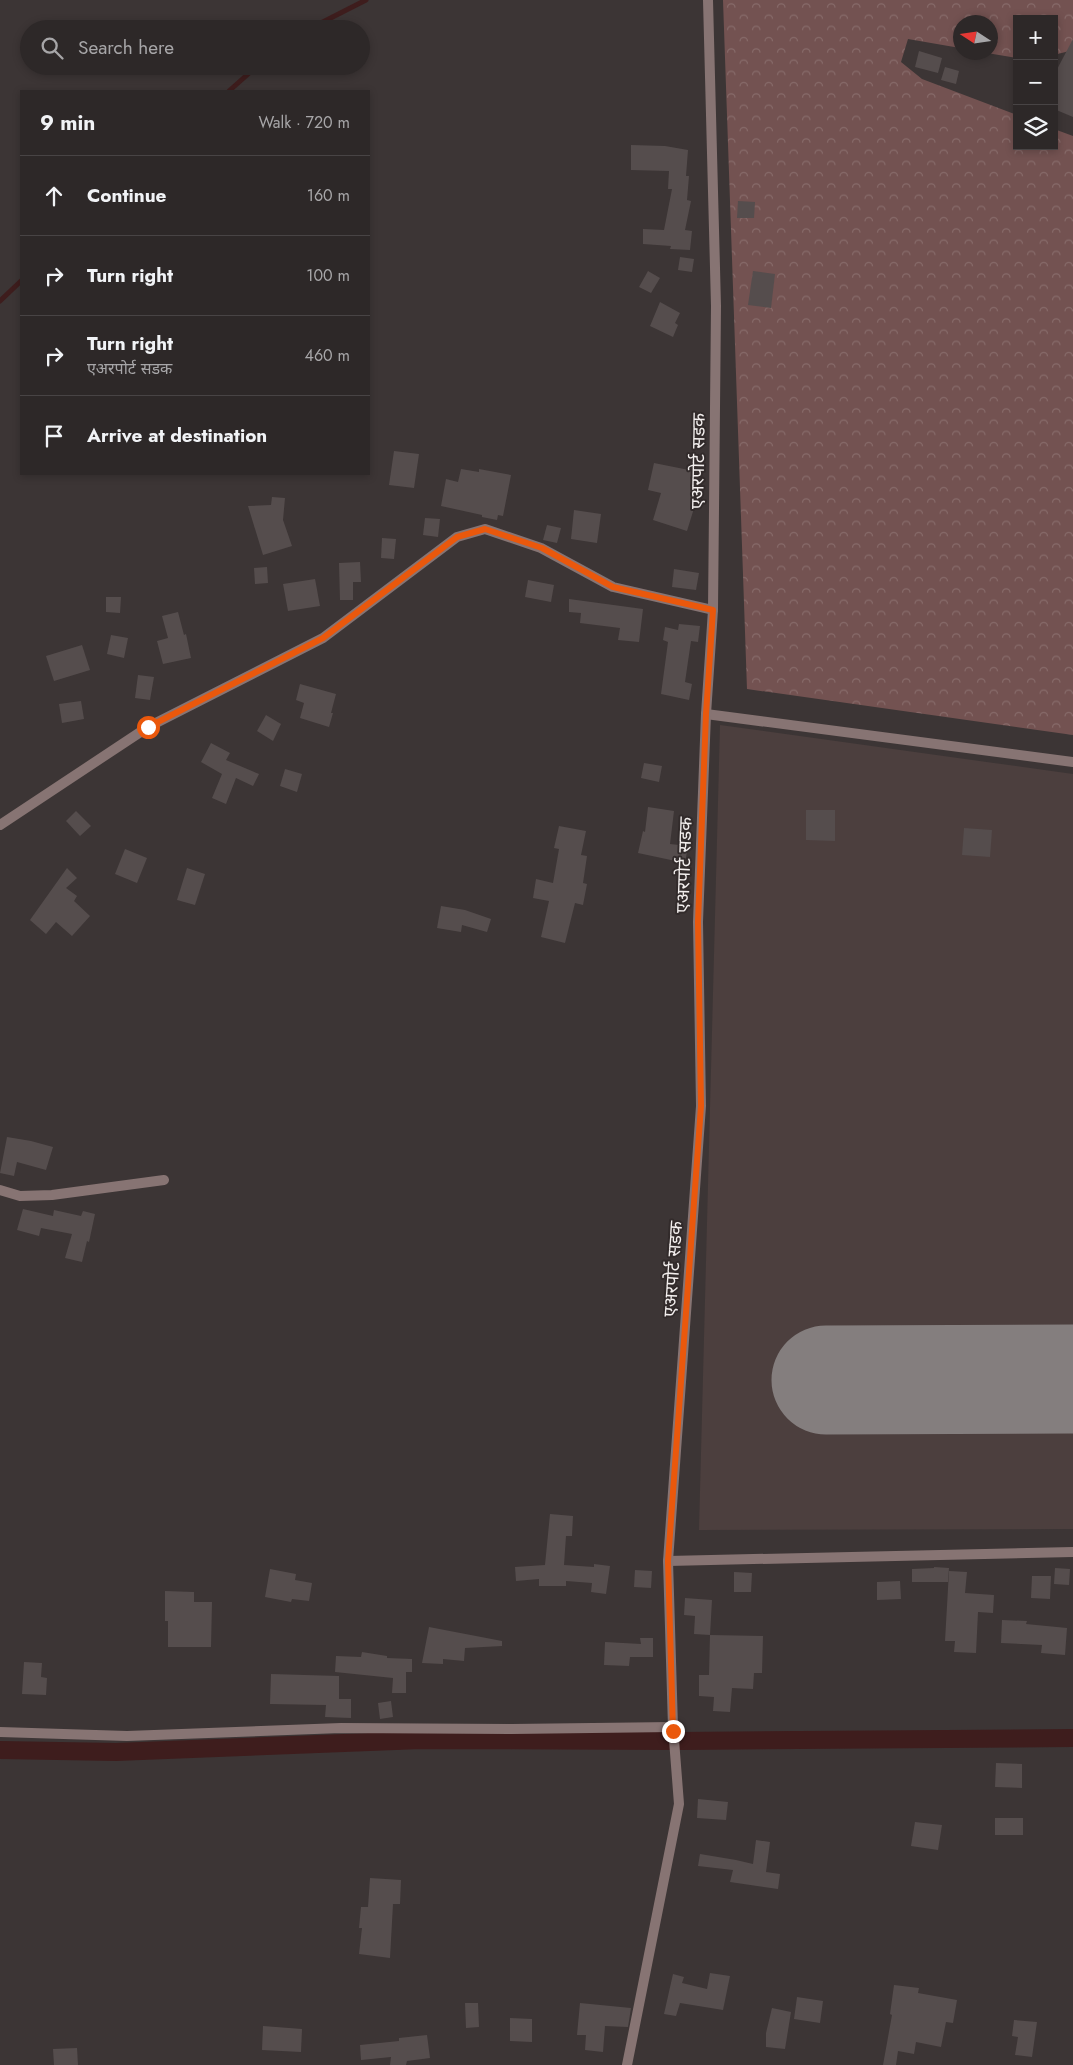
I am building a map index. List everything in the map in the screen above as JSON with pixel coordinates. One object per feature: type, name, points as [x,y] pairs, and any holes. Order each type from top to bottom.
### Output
[{"type":"street","name":"एअरपोर्ट सडक","points":[[627,2065],[680,1804],[673,1729],[668,1561],[701,1106],[698,922],[706,714],[713,610],[716,306],[708,0]]},
{"type":"street","points":[[0,825],[148,727],[323,638],[457,537],[485,529],[542,548],[613,587],[713,610]]},
{"type":"street","points":[[706,714],[1073,762]]},
{"type":"street","points":[[0,1190],[20,1196],[52,1195],[164,1180]]},
{"type":"street","points":[[668,1561],[1073,1552]]},
{"type":"street","points":[[0,1732],[127,1736],[341,1728],[673,1729]]},
{"type":"shaded area","points":[[720,725],[1073,774],[1073,1529],[699,1530]]},
{"type":"green space","points":[[723,0],[1073,0],[1073,50],[1058,54],[1058,15],[1013,15],[1013,57],[998,55],[998,15],[953,15],[953,47],[908,39],[901,62],[922,79],[1013,113],[1013,150],[1058,150],[1058,130],[1073,136],[1073,735],[747,689]]},
{"type":"building","points":[[1073,39],[1073,117],[1058,111],[1058,67]]},
{"type":"building","points":[[919,51],[942,58],[938,73],[915,67]]},
{"type":"building","points":[[945,67],[959,71],[956,84],[941,80]]},
{"type":"building","points":[[631,145],[665,146],[688,150],[686,176],[689,176],[687,200],[691,201],[685,230],[692,231],[690,250],[670,249],[671,246],[643,244],[643,229],[664,230],[672,189],[668,189],[669,171],[631,170]]},
{"type":"building","points":[[738,201],[755,202],[754,218],[737,218]]},
{"type":"building","points":[[680,257],[694,259],[692,272],[678,270]]},
{"type":"building","points":[[648,271],[660,278],[651,293],[639,287]]},
{"type":"building","points":[[753,271],[775,274],[771,308],[748,305]]},
{"type":"building","points":[[660,302],[680,313],[675,323],[678,325],[673,337],[650,326]]},
{"type":"building","points":[[394,451],[419,454],[414,488],[389,485]]},
{"type":"building","points":[[654,463],[699,472],[692,504],[695,505],[687,531],[653,520],[661,493],[648,490]]},
{"type":"building","points":[[461,469],[479,472],[479,469],[511,475],[503,516],[498,515],[497,520],[441,506],[446,479],[458,482]]},
{"type":"building","points":[[272,497],[285,498],[283,520],[292,546],[263,555],[248,506],[271,505]]},
{"type":"building","points":[[574,510],[601,514],[597,543],[571,539]]},
{"type":"building","points":[[425,518],[440,519],[438,537],[423,535]]},
{"type":"building","points":[[547,525],[561,528],[557,543],[543,540]]},
{"type":"building","points":[[382,538],[396,539],[394,559],[381,558]]},
{"type":"building","points":[[360,562],[361,582],[353,582],[353,600],[340,600],[339,563]]},
{"type":"building","points":[[267,567],[268,583],[255,584],[254,568]]},
{"type":"building","points":[[674,569],[699,573],[696,590],[672,587]]},
{"type":"building","points":[[315,579],[320,606],[288,611],[283,584]]},
{"type":"building","points":[[528,580],[554,585],[551,602],[525,597]]},
{"type":"building","points":[[106,597],[121,597],[120,613],[106,612]]},
{"type":"building","points":[[569,599],[643,609],[639,642],[618,640],[620,628],[580,623],[581,613],[569,612]]},
{"type":"building","points":[[178,612],[184,635],[186,634],[191,658],[163,664],[157,641],[168,638],[162,616]]},
{"type":"building","points":[[679,624],[700,626],[698,642],[691,641],[685,682],[692,684],[689,700],[661,694],[668,642],[663,640],[665,627],[678,630]]},
{"type":"building","points":[[111,635],[128,638],[124,658],[107,654]]},
{"type":"building","points":[[82,645],[90,670],[54,681],[46,656]]},
{"type":"building","points":[[138,675],[154,677],[150,700],[135,698]]},
{"type":"building","points":[[300,684],[336,694],[329,727],[300,718],[304,703],[296,700]]},
{"type":"building","points":[[81,701],[84,719],[62,723],[59,704]]},
{"type":"building","points":[[266,715],[281,724],[273,741],[257,731]]},
{"type":"building","points":[[211,743],[230,753],[226,760],[259,774],[253,786],[236,778],[226,804],[212,798],[222,774],[201,762]]},
{"type":"building","points":[[644,763],[662,766],[659,782],[641,778]]},
{"type":"building","points":[[285,769],[302,774],[297,792],[280,786]]},
{"type":"building","points":[[648,807],[674,811],[670,844],[688,846],[685,863],[638,853],[643,831],[645,832]]},
{"type":"building","points":[[806,810],[835,810],[835,841],[806,840]]},
{"type":"building","points":[[76,811],[91,826],[80,836],[66,821]]},
{"type":"building","points":[[559,826],[586,831],[581,855],[587,856],[583,883],[587,884],[583,905],[575,903],[565,943],[541,937],[549,901],[533,898],[536,879],[553,883],[559,849],[554,848]]},
{"type":"building","points":[[964,828],[992,830],[990,857],[962,855]]},
{"type":"building","points":[[125,849],[147,858],[137,883],[115,874]]},
{"type":"building","points":[[67,868],[77,878],[66,888],[77,896],[74,901],[90,916],[72,936],[56,922],[46,934],[30,920]]},
{"type":"building","points":[[187,868],[205,874],[195,905],[177,900]]},
{"type":"building","points":[[441,906],[465,910],[491,919],[487,932],[462,925],[461,932],[437,928]]},
{"type":"building","points":[[7,1137],[53,1147],[46,1170],[17,1162],[14,1176],[0,1173]]},
{"type":"building","points":[[23,1209],[53,1216],[54,1210],[81,1216],[83,1211],[95,1214],[89,1242],[87,1241],[82,1262],[65,1258],[72,1234],[41,1228],[39,1236],[17,1230]]},
{"type":"building","points":[[550,1514],[573,1516],[572,1536],[566,1536],[564,1565],[594,1567],[594,1564],[610,1566],[606,1594],[591,1592],[592,1583],[566,1581],[566,1586],[539,1586],[539,1579],[516,1581],[515,1567],[545,1565]]},
{"type":"building","points":[[949,1568],[948,1582],[912,1582],[912,1569]]},
{"type":"building","points":[[1055,1568],[1070,1569],[1069,1585],[1054,1584]]},
{"type":"building","points":[[270,1569],[296,1574],[295,1580],[312,1583],[309,1601],[292,1599],[291,1602],[265,1597]]},
{"type":"building","points":[[635,1570],[652,1571],[651,1588],[634,1587]]},
{"type":"building","points":[[949,1571],[967,1572],[965,1593],[994,1595],[993,1613],[978,1612],[976,1653],[954,1652],[955,1641],[945,1641]]},
{"type":"building","points":[[734,1572],[752,1573],[751,1592],[734,1592]]},
{"type":"building","points":[[1032,1576],[1051,1576],[1050,1599],[1031,1598]]},
{"type":"building","points":[[900,1581],[901,1599],[877,1600],[877,1582]]},
{"type":"building","points":[[165,1591],[194,1592],[194,1602],[212,1602],[211,1647],[168,1647],[168,1621],[165,1621]]},
{"type":"building","points":[[685,1598],[712,1600],[710,1635],[694,1634],[695,1616],[684,1615]]},
{"type":"building","points":[[1002,1620],[1027,1621],[1026,1624],[1067,1628],[1065,1655],[1041,1653],[1042,1645],[1001,1643]]},
{"type":"building","points":[[429,1627],[502,1641],[502,1646],[465,1648],[464,1661],[443,1659],[443,1664],[422,1663]]},
{"type":"building","points":[[710,1635],[763,1636],[762,1673],[754,1673],[753,1689],[732,1688],[730,1712],[713,1711],[714,1697],[699,1696],[699,1675],[709,1675]]},
{"type":"building","points":[[640,1638],[653,1638],[653,1657],[630,1657],[629,1666],[604,1665],[605,1642],[641,1644]]},
{"type":"building","points":[[362,1652],[387,1656],[387,1658],[412,1659],[412,1672],[406,1672],[406,1693],[392,1693],[393,1678],[335,1672],[336,1656],[361,1657]]},
{"type":"building","points":[[24,1662],[42,1663],[41,1677],[47,1678],[46,1695],[22,1694]]},
{"type":"building","points":[[271,1674],[339,1676],[339,1699],[351,1699],[351,1718],[325,1717],[326,1705],[270,1704]]},
{"type":"building","points":[[391,1701],[393,1717],[380,1719],[378,1703]]},
{"type":"building","points":[[996,1763],[1022,1764],[1022,1788],[995,1787]]},
{"type":"building","points":[[698,1799],[728,1802],[726,1820],[697,1818]]},
{"type":"building","points":[[995,1818],[1023,1818],[1023,1835],[995,1835]]},
{"type":"building","points":[[915,1822],[942,1825],[938,1850],[911,1846]]},
{"type":"building","points":[[756,1840],[770,1842],[766,1872],[780,1874],[778,1889],[730,1882],[733,1870],[698,1866],[700,1854],[753,1864]]},
{"type":"building","points":[[370,1878],[401,1880],[400,1904],[393,1904],[390,1958],[359,1954],[362,1928],[359,1928],[361,1907],[368,1907]]},
{"type":"building","points":[[710,1973],[730,1976],[723,2010],[680,2003],[676,2016],[664,2014],[673,1974],[684,1977],[682,1983],[707,1989]]},
{"type":"building","points":[[894,1985],[919,1988],[918,1993],[957,2000],[953,2023],[946,2022],[941,2047],[916,2042],[914,2054],[898,2051],[896,2065],[883,2065],[892,2015],[890,2014]]},
{"type":"building","points":[[797,1997],[823,2001],[820,2023],[794,2019]]},
{"type":"building","points":[[465,2003],[478,2003],[479,2027],[466,2028]]},
{"type":"building","points":[[580,2003],[631,2008],[628,2027],[605,2026],[603,2052],[585,2050],[586,2035],[577,2035]]},
{"type":"building","points":[[772,2008],[791,2012],[785,2049],[766,2047],[766,2033]]},
{"type":"building","points":[[510,2018],[532,2019],[532,2042],[510,2041]]},
{"type":"building","points":[[1014,2020],[1037,2022],[1032,2057],[1015,2055],[1018,2037],[1012,2036]]},
{"type":"building","points":[[263,2026],[302,2029],[301,2052],[262,2050]]},
{"type":"building","points":[[427,2035],[430,2058],[407,2061],[406,2065],[390,2065],[391,2057],[361,2060],[360,2045],[399,2041],[399,2038]]},
{"type":"building","points":[[77,2048],[78,2065],[54,2065],[53,2049]]},
{"type":"waterway","points":[[327,20],[366,0]]},
{"type":"waterway","points":[[230,90],[247,75]]},
{"type":"waterway","points":[[0,301],[20,282]]},
{"type":"waterway","points":[[0,1750],[116,1752],[421,1740],[679,1741],[1073,1738]]},
{"type":"runway","points":[[826,1380],[1073,1379]]},
{"type":"route","points":[[148,727],[323,638],[457,537],[485,529],[542,548],[613,587],[713,610],[706,714],[698,922],[701,1106],[668,1561],[673,1731]]}]
